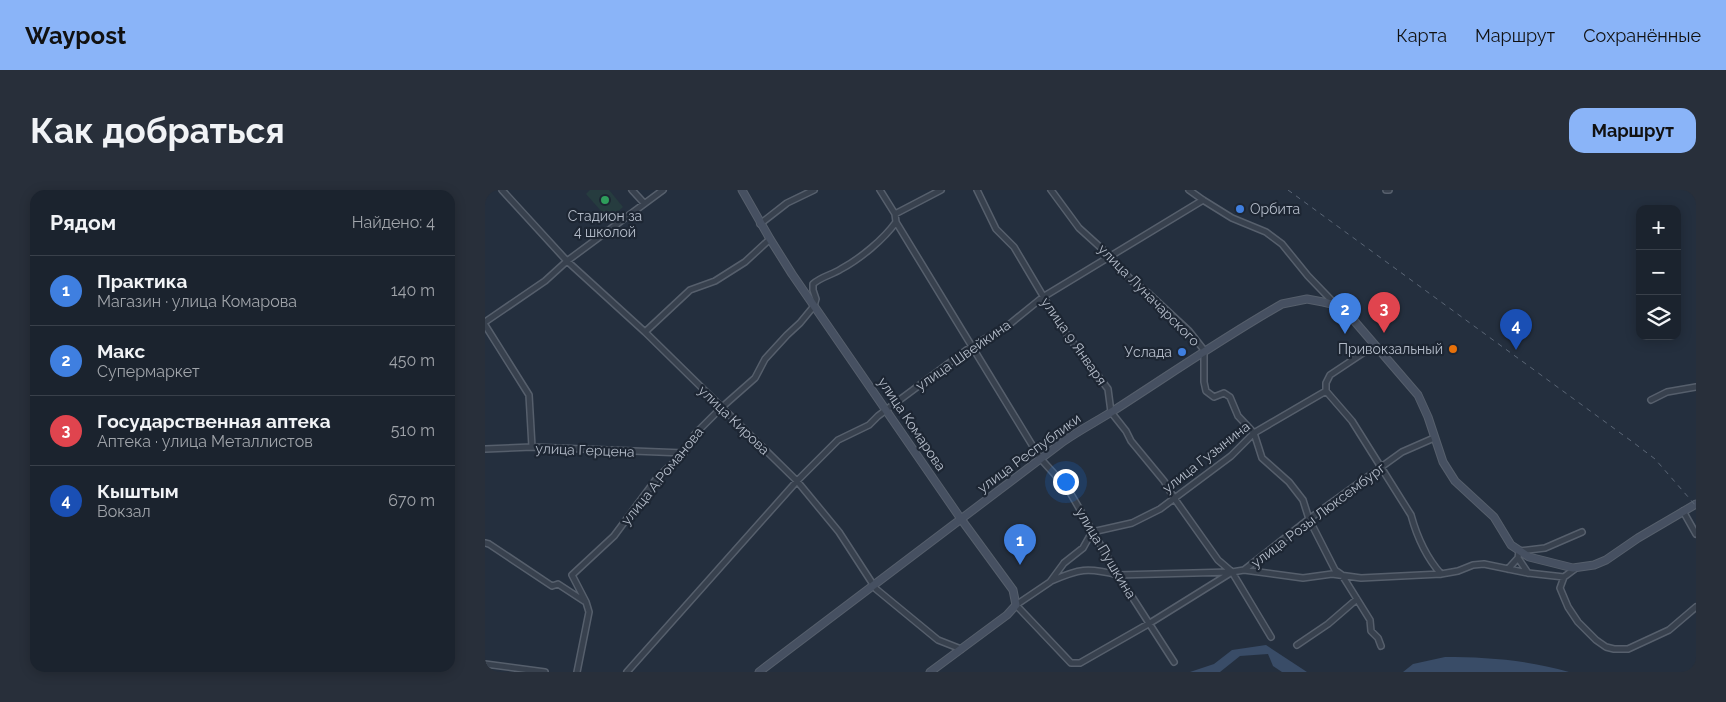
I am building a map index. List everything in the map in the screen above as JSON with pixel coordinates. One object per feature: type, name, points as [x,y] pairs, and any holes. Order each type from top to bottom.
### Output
[{"type":"main road","name":"улица Комарова","points":[[742,190],[770,239],[814,306],[1013,590],[1016,605]]},
{"type":"main road","name":"улица Республики","points":[[759,672],[1040,458],[1087,425],[1111,412],[1204,350],[1282,304],[1307,299],[1336,304]]},
{"type":"main road","points":[[1336,304],[1350,316],[1418,395],[1428,417],[1443,462],[1455,481],[1494,517],[1518,555],[1576,568],[1594,565],[1606,560],[1696,504]]},
{"type":"main road","points":[[930,672],[1007,615],[1016,605]]},
{"type":"street","name":"улица Кирова","points":[[502,190],[567,261],[645,332],[797,481],[839,532],[873,585],[938,640],[961,649]]},
{"type":"street","points":[[633,190],[644,203]]},
{"type":"street","points":[[532,448],[529,395],[485,323],[545,281],[567,261],[663,190]]},
{"type":"street","points":[[761,224],[787,203],[814,190]]},
{"type":"street","name":"улица Пушкина","points":[[880,190],[895,214],[896,222],[1040,458],[1068,488],[1118,576],[1174,662]]},
{"type":"street","points":[[895,214],[941,190]]},
{"type":"street","name":"улица 9 Января","points":[[977,190],[997,229],[1014,248],[1062,328],[1108,389],[1111,412],[1126,431],[1131,441],[1164,481],[1173,498],[1218,560],[1232,572],[1271,637]]},
{"type":"street","name":"улица Луначарского","points":[[1051,190],[1079,228],[1110,256],[1133,282],[1147,292],[1189,331],[1204,350],[1204,382],[1206,391],[1214,397],[1224,393],[1230,397],[1238,416],[1254,433],[1262,458],[1289,482],[1303,500],[1309,519],[1335,570],[1342,575],[1370,620],[1371,631],[1381,646]]},
{"type":"street","points":[[1189,190],[1232,218],[1266,232],[1282,244],[1308,276],[1336,304]]},
{"type":"street","name":"улица Швейкина","points":[[627,672],[797,481],[839,440],[869,425],[887,409],[972,346],[1005,327],[1043,297],[1203,200]]},
{"type":"street","points":[[814,306],[816,299],[813,284],[817,280],[841,269],[873,246],[896,222]]},
{"type":"street","points":[[645,332],[690,290],[715,281],[745,262],[770,239]]},
{"type":"street","name":"улица А.Романова","points":[[577,672],[589,612],[586,602],[571,575],[613,536],[657,478],[684,453],[695,434],[755,378],[765,359],[814,306]]},
{"type":"street","points":[[1375,345],[1330,375],[1326,383],[1326,391],[1352,421],[1381,467],[1411,515],[1426,555],[1441,574]]},
{"type":"street","points":[[1651,400],[1667,392],[1696,387]]},
{"type":"street","name":"улица Гузынина","points":[[1092,532],[1133,523],[1160,509],[1231,456],[1254,433],[1326,391]]},
{"type":"street","name":"улица Розы Люксембург","points":[[1071,663],[1080,663],[1150,623],[1232,572],[1245,570],[1309,519],[1402,452],[1434,438]]},
{"type":"street","name":"улица Герцена","points":[[485,449],[532,448],[684,453]]},
{"type":"street","points":[[1683,511],[1696,534]]},
{"type":"street","points":[[1050,582],[1064,563],[1083,548],[1092,532]]},
{"type":"street","points":[[1508,569],[1518,555],[1545,548],[1582,532]]},
{"type":"street","points":[[485,543],[552,586],[559,584],[586,602]]},
{"type":"street","points":[[1518,555],[1528,573]]},
{"type":"street","points":[[1245,570],[1303,578],[1332,574],[1361,578],[1441,574],[1484,564],[1528,573],[1564,577]]},
{"type":"street","points":[[1576,568],[1564,577],[1560,588],[1568,607],[1578,622],[1606,647],[1628,649],[1669,630],[1696,607]]},
{"type":"street","points":[[1016,605],[1050,582],[1075,571],[1086,569],[1118,576],[1232,572]]},
{"type":"street","points":[[1297,645],[1328,624],[1357,599]]},
{"type":"street","name":"улица Комарова","points":[[1016,605],[1071,663]]},
{"type":"street","points":[[485,664],[545,672]]},
{"type":"green space","name":"Стадион за 4 школой","points":[[590,190],[609,190],[623,207],[609,220],[586,194]]},
{"type":"water","points":[[1266,645],[1307,672],[1282,672],[1273,666],[1268,654],[1240,656],[1220,672],[1190,672],[1214,664],[1232,650]]},
{"type":"water","points":[[1445,657],[1507,660],[1569,672],[1403,672],[1413,664]]},
{"type":"railway","points":[[1288,190],[1655,459],[1696,506]]},
{"type":"place","name":"Стадион за 4 школой","points":[[605,200]]},
{"type":"place","name":"Орбита","points":[[1240,209]]},
{"type":"place","name":"Государственная аптека","points":[[1384,333]]},
{"type":"place","name":"Макс","points":[[1345,334]]},
{"type":"place","name":"Привокзальный","points":[[1453,349]]},
{"type":"place","name":"Кыштым","points":[[1516,350]]},
{"type":"place","name":"Услада","points":[[1182,352]]},
{"type":"place","name":"Практика","points":[[1020,565]]}]
